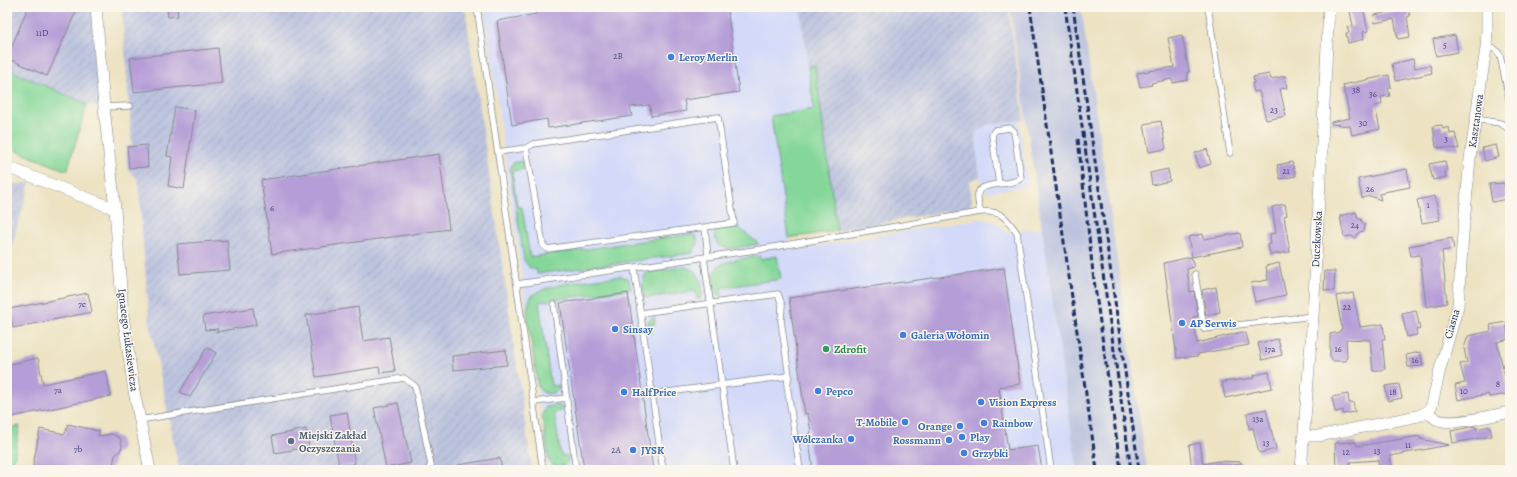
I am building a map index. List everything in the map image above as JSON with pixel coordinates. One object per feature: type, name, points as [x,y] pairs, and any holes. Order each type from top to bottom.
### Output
[{"type":"street","name":"Ignacego Łukasiewicza","points":[[96,7],[124,314],[139,420],[150,470]]},
{"type":"street","name":"Duczkowska","points":[[1301,470],[1313,316],[1329,7]]},
{"type":"street","name":"Kasztanowa","points":[[1463,235],[1475,119],[1486,48],[1487,7]]},
{"type":"street","points":[[7,167],[114,209]]},
{"type":"street","name":"Ciasna","points":[[1428,411],[1432,405],[1442,362],[1458,306],[1463,235]]},
{"type":"street","points":[[1304,436],[1318,436],[1418,416],[1428,411],[1437,420],[1445,422],[1460,421],[1510,412]]},
{"type":"lane","points":[[477,7],[543,470]]},
{"type":"lane","points":[[1208,7],[1230,153]]},
{"type":"lane","points":[[1486,48],[1495,49],[1500,55],[1510,103]]},
{"type":"lane","points":[[104,107],[130,106]]},
{"type":"lane","points":[[1475,119],[1500,123],[1508,128],[1510,116]]},
{"type":"lane","points":[[498,152],[526,148],[532,144],[718,117],[734,222],[547,249],[542,245],[526,148]]},
{"type":"lane","points":[[980,212],[978,194],[980,189],[1018,181],[1021,178],[1014,131],[1010,128],[995,130],[992,135],[999,184]]},
{"type":"lane","points":[[517,284],[706,258],[980,212],[997,212],[1006,217],[1017,233],[1051,470]]},
{"type":"lane","points":[[705,227],[710,304],[734,470]]},
{"type":"lane","points":[[634,268],[663,470]]},
{"type":"lane","points":[[1195,274],[1204,329],[1313,316]]},
{"type":"lane","points":[[641,313],[776,294],[780,296],[782,305],[781,321],[789,376],[787,385],[800,470]]},
{"type":"lane","points":[[554,304],[576,470]]},
{"type":"lane","points":[[652,394],[789,376]]},
{"type":"lane","points":[[139,420],[404,378],[415,386],[431,465],[428,470]]},
{"type":"lane","points":[[534,402],[566,398]]},
{"type":"shaded area","points":[[7,7],[96,7],[104,107],[87,104],[7,69]]},
{"type":"shaded area","points":[[123,7],[465,7],[532,470],[179,470],[149,318],[138,179],[127,169],[126,147],[132,145],[122,12]]},
{"type":"shaded area","points":[[484,7],[800,7],[814,110],[771,116],[791,250],[979,219],[994,222],[1006,233],[1042,228],[1077,470],[549,470]]},
{"type":"shaded area","points":[[800,7],[1008,7],[1024,120],[987,125],[975,133],[980,177],[969,181],[972,201],[970,207],[837,231],[815,66],[808,66]]},
{"type":"shaded area","points":[[1010,7],[1081,7],[1147,470],[1077,470]]},
{"type":"shaded area","points":[[1019,120],[1028,186],[987,192],[980,177],[975,133],[987,125]]},
{"type":"shaded area","points":[[30,183],[7,263],[7,185]]},
{"type":"green space","points":[[808,66],[815,66],[837,231],[789,238],[771,116],[814,109]]},
{"type":"green space","points":[[7,69],[87,104],[67,171],[7,147]]},
{"type":"green space","points":[[523,161],[525,164],[525,169],[512,171],[517,206],[522,207],[530,257],[691,234],[697,237],[697,246],[693,250],[693,253],[537,274],[537,270],[530,268],[524,260],[510,169],[513,163]]},
{"type":"green space","points":[[738,227],[759,244],[738,248],[719,245],[716,240],[715,232],[718,230]]},
{"type":"green space","points":[[760,256],[761,259],[777,256],[781,279],[721,288],[722,296],[717,295],[713,283],[714,274],[717,268],[732,261]]},
{"type":"green space","points":[[682,267],[690,268],[696,272],[700,278],[702,286],[701,298],[697,300],[696,291],[645,298],[642,284],[646,274],[649,272]]},
{"type":"green space","points":[[621,276],[629,279],[631,289],[539,302],[551,386],[559,385],[559,389],[553,393],[547,394],[542,392],[538,387],[527,314],[528,305],[532,296],[548,288],[560,285]]},
{"type":"green space","points":[[654,316],[655,324],[651,325],[652,334],[649,331],[648,322]]},
{"type":"green space","points":[[556,405],[560,406],[563,411],[554,412],[561,456],[567,456],[569,459],[565,465],[559,466],[553,465],[549,461],[542,415],[546,407]]},
{"type":"green space","points":[[20,426],[12,470],[7,470],[7,428]]},
{"type":"building","points":[[28,7],[78,7],[47,76],[7,58]]},
{"type":"building","points":[[167,7],[177,7],[178,16],[168,17]]},
{"type":"building","points":[[535,7],[727,7],[739,92],[684,100],[686,111],[651,116],[650,105],[630,107],[632,116],[548,128],[547,119],[512,125],[497,21],[536,14]]},
{"type":"building","points":[[1349,7],[1363,7],[1368,31],[1363,32],[1364,39],[1348,43],[1346,33],[1349,33],[1347,27],[1353,26]]},
{"type":"building","points":[[1408,8],[1410,16],[1407,17],[1410,37],[1398,39],[1394,19],[1375,23],[1374,15]]},
{"type":"building","points":[[1182,35],[1189,72],[1187,72],[1188,80],[1173,83],[1172,79],[1151,83],[1152,85],[1140,87],[1137,73],[1174,67],[1168,38]]},
{"type":"building","points":[[1455,35],[1458,52],[1436,56],[1433,39]]},
{"type":"building","points":[[218,48],[222,83],[134,92],[130,58]]},
{"type":"building","points":[[1413,59],[1415,68],[1430,65],[1432,73],[1396,81],[1392,64]]},
{"type":"building","points":[[1269,74],[1271,79],[1285,76],[1287,88],[1280,89],[1286,116],[1266,120],[1259,91],[1254,92],[1252,83],[1254,83],[1253,77]]},
{"type":"building","points":[[1389,75],[1391,88],[1388,88],[1390,96],[1381,97],[1382,104],[1375,106],[1380,129],[1352,135],[1350,126],[1331,124],[1331,122],[1350,118],[1343,85]]},
{"type":"building","points":[[175,107],[195,110],[184,189],[168,186],[172,157],[167,156]]},
{"type":"building","points":[[1161,121],[1166,149],[1149,152],[1144,124]]},
{"type":"building","points":[[1442,125],[1443,129],[1449,127],[1450,134],[1455,133],[1459,149],[1436,147],[1433,126]]},
{"type":"building","points":[[147,145],[148,167],[129,168],[127,147]]},
{"type":"building","points":[[1496,145],[1499,157],[1485,161],[1482,148]]},
{"type":"building","points":[[1207,149],[1211,164],[1199,168],[1195,153]]},
{"type":"building","points":[[439,154],[449,229],[272,254],[261,180]]},
{"type":"building","points":[[1445,161],[1447,170],[1445,171],[1446,177],[1433,180],[1429,164]]},
{"type":"building","points":[[1292,162],[1296,176],[1280,179],[1277,165]]},
{"type":"building","points":[[1168,169],[1170,181],[1152,185],[1150,173]]},
{"type":"building","points":[[1407,169],[1410,187],[1379,194],[1381,200],[1370,196],[1362,198],[1358,179]]},
{"type":"building","points":[[1504,183],[1507,199],[1492,202],[1489,184]]},
{"type":"building","points":[[1435,196],[1440,220],[1422,223],[1417,200]]},
{"type":"building","points":[[1285,204],[1287,215],[1284,216],[1290,252],[1270,255],[1268,244],[1271,244],[1270,234],[1276,233],[1272,207]]},
{"type":"building","points":[[1356,212],[1358,219],[1361,219],[1365,224],[1364,231],[1359,232],[1355,238],[1351,236],[1344,237],[1340,216]]},
{"type":"building","points":[[1240,233],[1242,247],[1192,257],[1188,237],[1203,234],[1204,239]]},
{"type":"building","points":[[1452,238],[1454,249],[1442,251],[1447,303],[1426,307],[1420,255],[1411,256],[1409,246]]},
{"type":"building","points":[[227,240],[230,270],[180,274],[177,244]]},
{"type":"building","points":[[1191,257],[1194,267],[1187,269],[1190,292],[1194,291],[1198,316],[1193,317],[1197,343],[1242,332],[1246,333],[1249,345],[1198,354],[1198,356],[1177,358],[1164,263]]},
{"type":"building","points":[[1279,263],[1286,295],[1255,302],[1251,283],[1268,280],[1266,266]]},
{"type":"building","name":"Galeria Wołomin","points":[[1004,268],[1020,384],[999,387],[1008,450],[1038,446],[1042,470],[813,470],[808,434],[811,433],[808,414],[805,414],[789,298]]},
{"type":"building","points":[[1325,271],[1335,271],[1334,291],[1324,290]]},
{"type":"building","points":[[1216,287],[1220,312],[1206,315],[1202,290]]},
{"type":"building","points":[[88,293],[92,312],[13,328],[9,309]]},
{"type":"building","points":[[628,293],[653,470],[584,470],[560,303]]},
{"type":"building","points":[[1353,293],[1360,327],[1383,324],[1385,339],[1382,339],[1385,369],[1373,371],[1370,340],[1346,339],[1346,361],[1332,361],[1332,358],[1330,358],[1330,334],[1340,332],[1342,329],[1336,296]]},
{"type":"building","points":[[358,307],[363,341],[389,337],[395,371],[380,373],[379,367],[316,377],[306,315]]},
{"type":"building","points":[[253,308],[256,325],[216,332],[218,329],[205,330],[203,316]]},
{"type":"building","points":[[1416,310],[1420,329],[1416,330],[1417,335],[1407,337],[1402,313]]},
{"type":"building","points":[[1506,322],[1509,339],[1497,342],[1509,394],[1489,397],[1488,394],[1458,400],[1455,385],[1465,383],[1460,364],[1467,363],[1464,348],[1468,336],[1491,331],[1490,325]]},
{"type":"building","points":[[1278,339],[1282,355],[1262,360],[1258,343]]},
{"type":"building","points":[[207,347],[216,353],[190,397],[180,392]]},
{"type":"building","points":[[506,350],[507,365],[453,370],[452,356]]},
{"type":"building","points":[[1420,352],[1423,366],[1408,367],[1406,355]]},
{"type":"building","points":[[38,358],[43,384],[106,371],[111,396],[7,418],[7,365]]},
{"type":"building","points":[[1269,372],[1272,388],[1225,398],[1222,382],[1255,378],[1254,375]]},
{"type":"building","points":[[1399,384],[1402,398],[1388,401],[1385,386]]},
{"type":"building","points":[[1348,394],[1349,403],[1353,402],[1355,412],[1343,414],[1343,410],[1335,412],[1332,397]]},
{"type":"building","points":[[398,403],[411,463],[386,468],[374,408]]},
{"type":"building","points":[[1266,409],[1276,449],[1259,453],[1253,428],[1249,429],[1247,413]]},
{"type":"building","points":[[347,412],[355,464],[339,466],[330,415]]},
{"type":"building","points":[[68,424],[99,431],[98,436],[112,434],[120,438],[122,446],[120,451],[115,455],[112,470],[32,470],[40,429],[65,434]]},
{"type":"building","points":[[1475,426],[1476,429],[1490,426],[1492,436],[1453,443],[1451,431]]},
{"type":"building","points":[[306,429],[309,447],[275,453],[272,436]]},
{"type":"building","points":[[1420,436],[1420,439],[1449,445],[1390,456],[1392,470],[1379,470],[1378,460],[1350,462],[1350,468],[1336,469],[1335,443],[1356,442],[1357,446]]},
{"type":"building","points":[[1200,443],[1203,464],[1218,461],[1241,462],[1241,464],[1216,470],[1192,470],[1189,445]]},
{"type":"building","points":[[500,458],[502,470],[458,470],[458,465]]},
{"type":"railway","points":[[1030,7],[1097,470]]},
{"type":"railway","points":[[1065,7],[1131,470]]},
{"type":"railway","points":[[1073,7],[1139,470]]},
{"type":"railway","points":[[1078,139],[1093,273],[1121,470]]},
{"type":"place","name":"Leroy Merlin","points":[[671,57]]},
{"type":"place","name":"AP Serwis","points":[[1182,323]]},
{"type":"place","name":"Sinsay","points":[[615,329]]},
{"type":"place","name":"Galeria Wołomin","points":[[903,335]]},
{"type":"place","name":"Zdrofit","points":[[826,349]]},
{"type":"place","name":"Pepco","points":[[818,391]]},
{"type":"place","name":"HalfPrice","points":[[624,392]]},
{"type":"place","name":"Vision Express","points":[[981,402]]},
{"type":"place","name":"T-Mobile","points":[[905,422]]},
{"type":"place","name":"Rainbow","points":[[984,423]]},
{"type":"place","name":"Orange","points":[[960,426]]},
{"type":"place","name":"Play","points":[[962,437]]},
{"type":"place","name":"Wólczanka","points":[[851,439]]},
{"type":"place","name":"Rossmann","points":[[949,440]]},
{"type":"place","name":"Miejski Zakład Oczyszczania","points":[[291,441]]},
{"type":"place","name":"JYSK","points":[[633,450]]},
{"type":"place","name":"Grzybki","points":[[964,453]]}]
